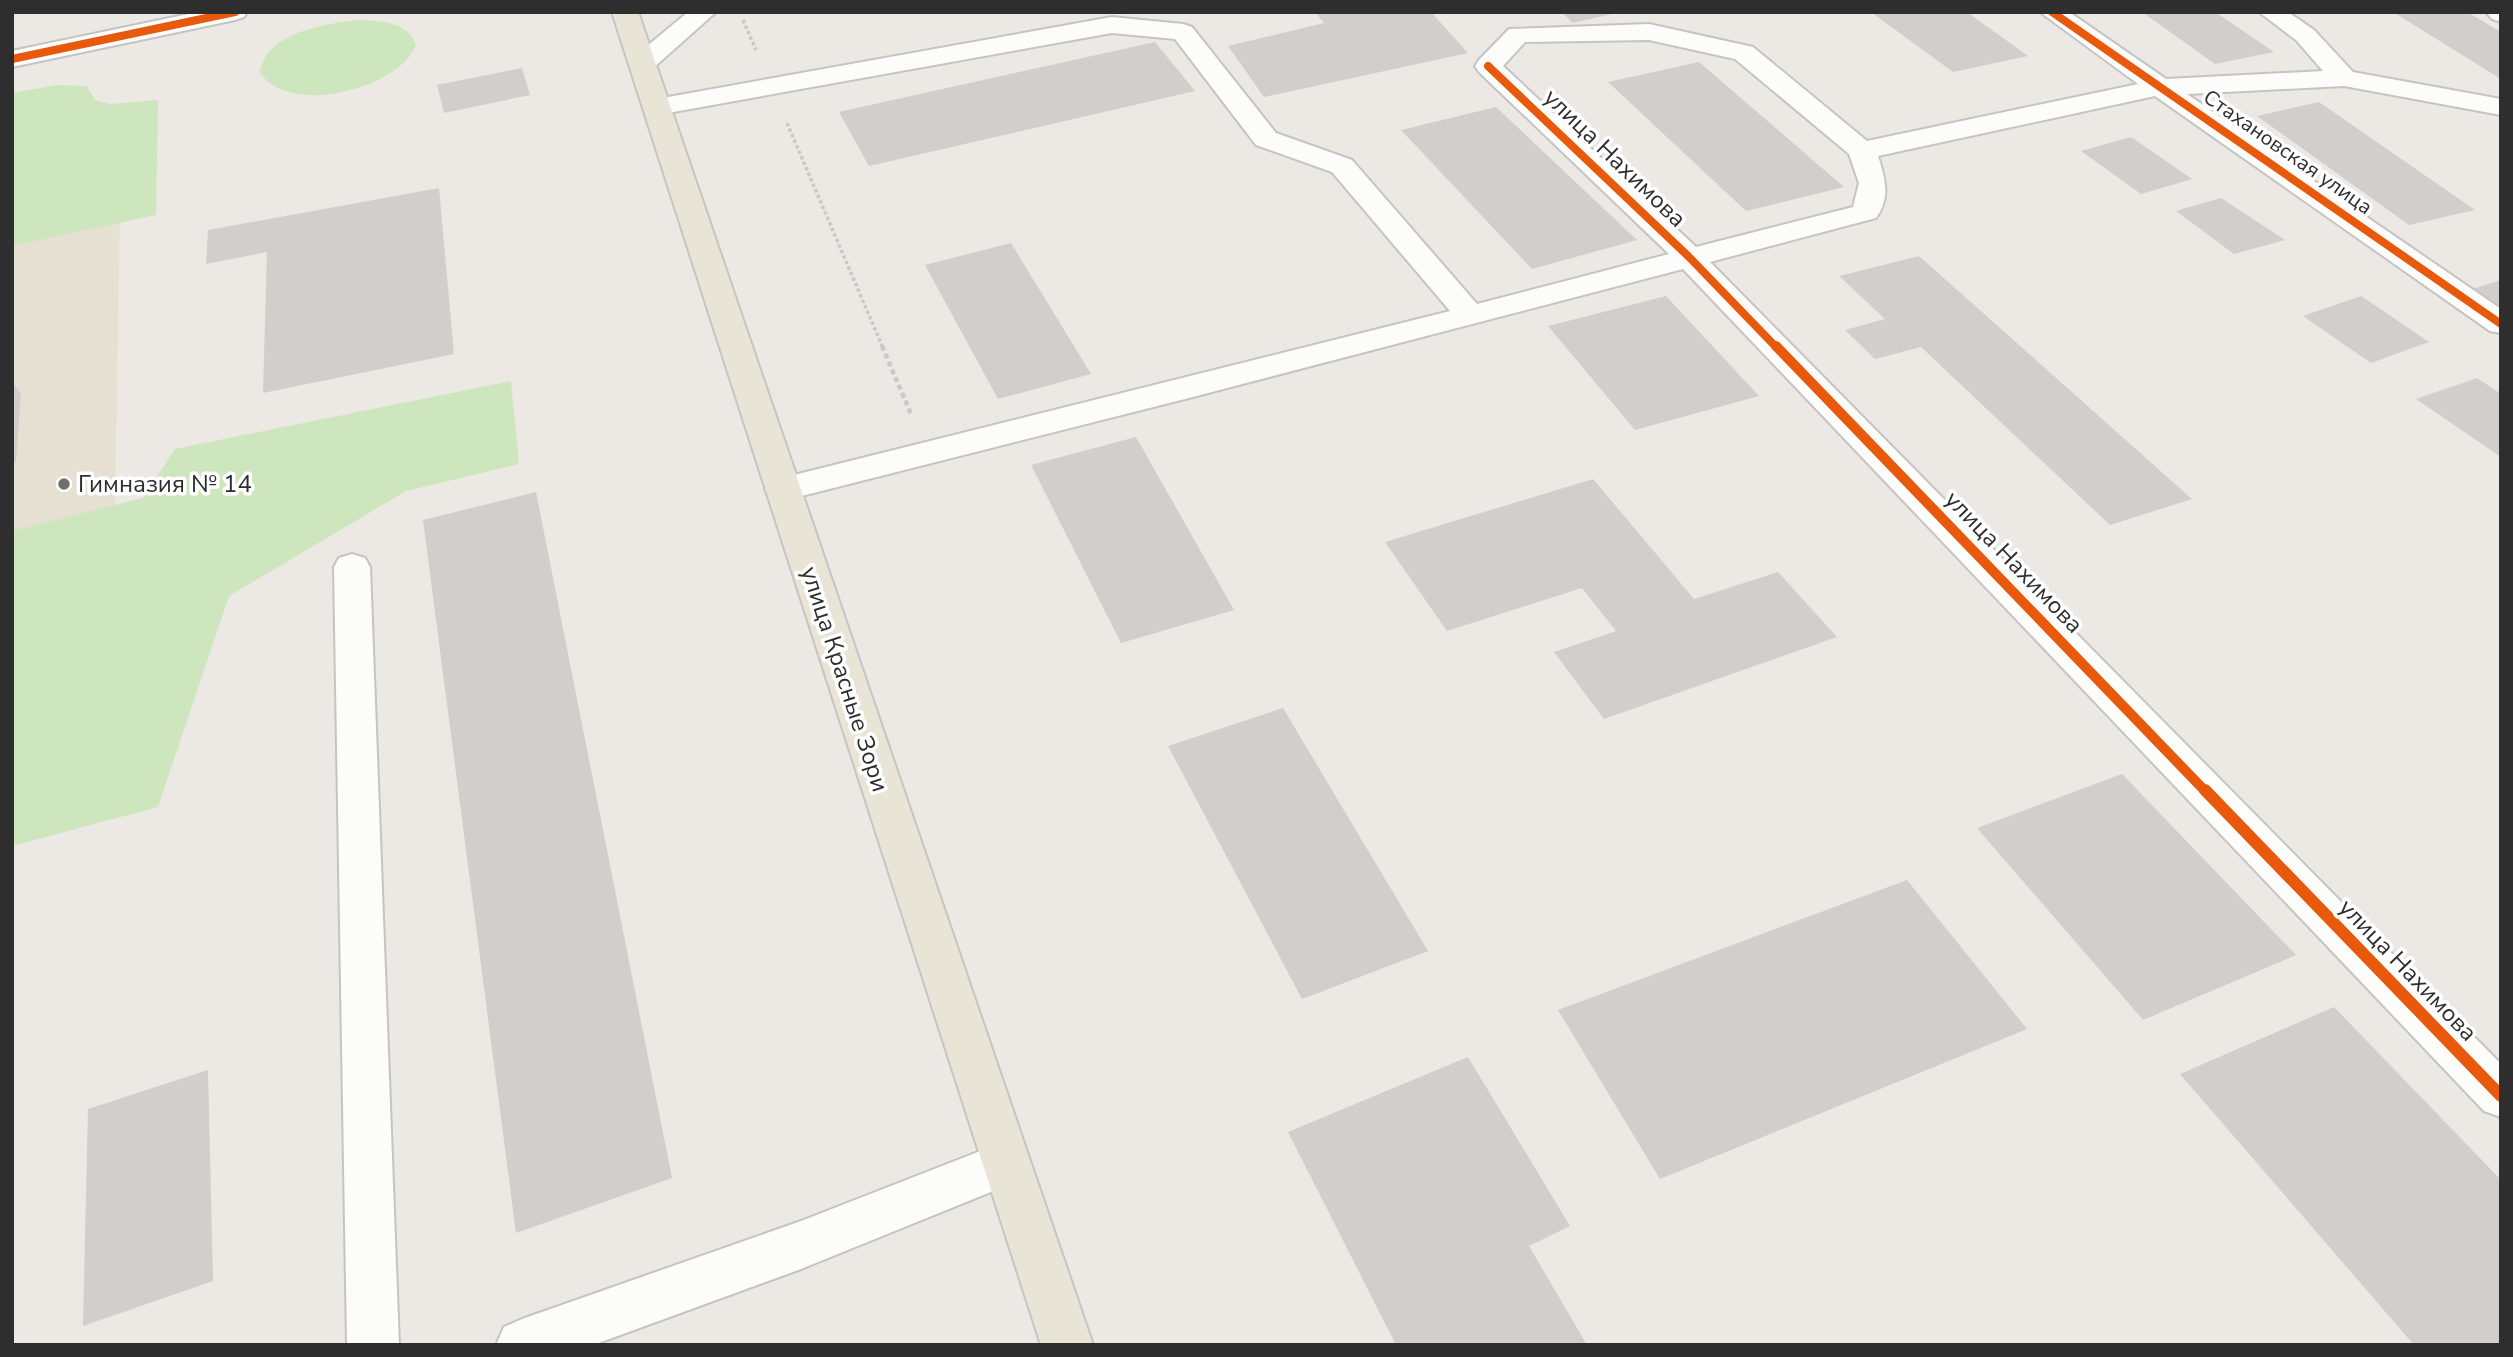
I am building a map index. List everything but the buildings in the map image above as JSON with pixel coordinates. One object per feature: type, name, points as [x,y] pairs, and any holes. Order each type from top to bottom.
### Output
[{"type":"main road","name":"улица Красные Зори","points":[[625,12],[1067,1345]]},
{"type":"street","points":[[12,59],[235,12]]},
{"type":"street","points":[[643,63],[704,12]]},
{"type":"street","name":"Стахановская улица","points":[[2052,12],[2501,324]]},
{"type":"street","points":[[2271,12],[2305,35],[2344,78]]},
{"type":"street","points":[[657,107],[1112,25],[1183,32],[1266,139],[1342,166],[1469,314]]},
{"type":"street","name":"улица Нахимова","points":[[1862,151],[1744,53],[1731,50],[1649,32],[1518,34],[1488,66],[1689,257],[2501,1096]]},
{"type":"street","points":[[782,489],[928,454],[1866,212],[1873,183],[1862,151],[2159,87],[2344,78],[2501,107]]},
{"type":"street","points":[[352,567],[373,1345]]},
{"type":"street","points":[[522,1345],[801,1245],[1006,1164]]},
{"type":"path","points":[[740,12],[928,454]]},
{"type":"shaded area","name":"Гимназия № 14","points":[[120,211],[111,736],[12,763],[12,233]]},
{"type":"green space","points":[[358,20],[384,22],[400,27],[412,37],[416,45],[405,61],[388,75],[341,92],[316,95],[293,93],[273,86],[260,72],[265,58],[285,39],[299,32],[329,24]]},
{"type":"green space","points":[[57,85],[87,86],[95,100],[110,104],[158,100],[156,215],[12,246],[12,93]]},
{"type":"green space","points":[[511,381],[519,464],[406,491],[229,596],[158,807],[12,846],[12,531],[143,498],[175,449]]},
{"type":"cycle path","points":[[12,59],[235,12]]},
{"type":"cycle path","points":[[2052,12],[2501,324]]},
{"type":"cycle path","points":[[1488,66],[1689,257],[2501,1096]]},
{"type":"place","name":"Гимназия № 14","points":[[64,484]]}]
